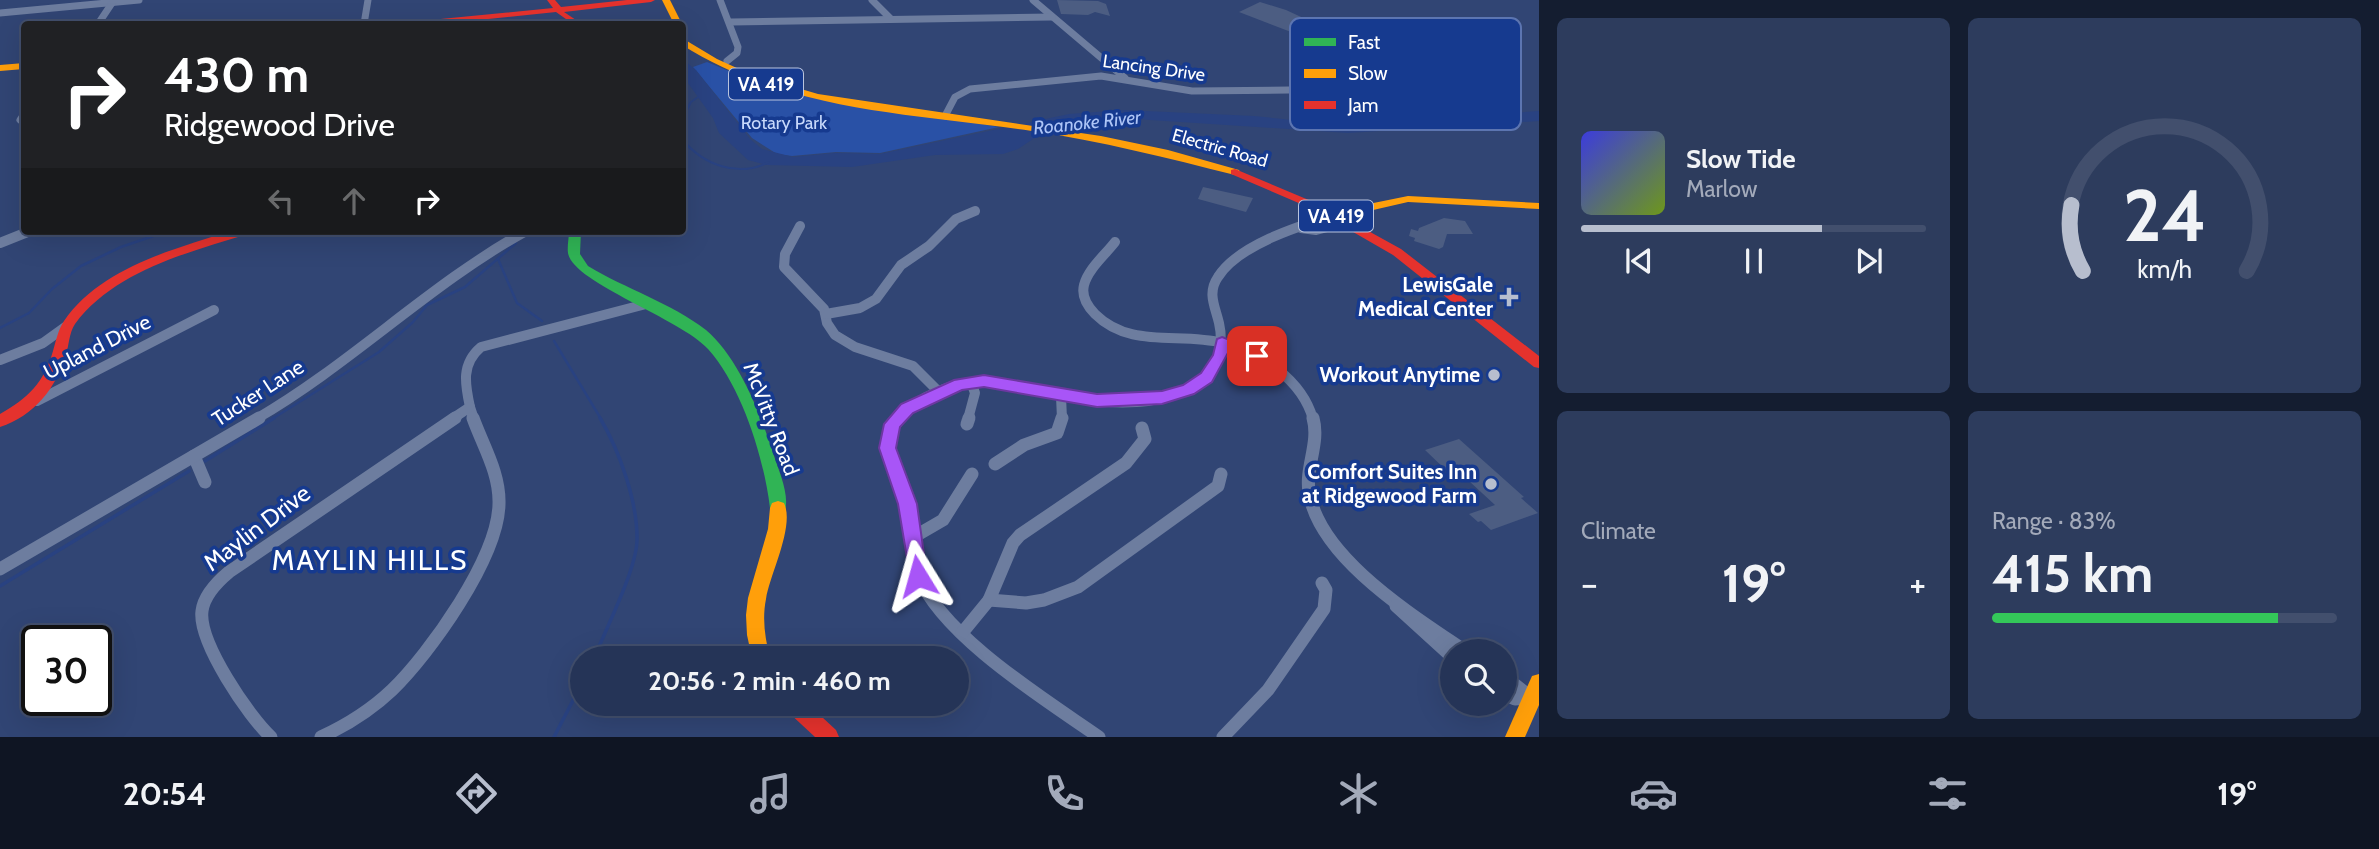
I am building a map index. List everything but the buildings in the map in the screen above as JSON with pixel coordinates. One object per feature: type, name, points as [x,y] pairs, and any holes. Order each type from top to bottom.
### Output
[{"type":"main road","points":[[480,21],[555,5],[579,8],[651,0]]},
{"type":"main road","points":[[656,0],[666,21]]},
{"type":"main road","points":[[666,0],[676,21]]},
{"type":"main road","points":[[555,5],[574,21]]},
{"type":"main road","name":"Electric Road","points":[[686,34],[727,61],[751,72],[807,89],[1097,137],[1164,145],[1235,163],[1284,181],[1415,254],[1539,351]]},
{"type":"main road","name":"Electric Road","points":[[686,44],[704,58],[767,85],[818,97],[946,113]]},
{"type":"main road","points":[[0,68],[21,66]]},
{"type":"main road","name":"Electric Road","points":[[1097,137],[1224,168],[1271,184],[1347,217],[1398,253],[1539,363]]},
{"type":"main road","points":[[1347,217],[1429,202],[1521,208],[1539,212]]},
{"type":"main road","points":[[1313,204],[1320,212],[1317,220]]},
{"type":"main road","points":[[1521,208],[1539,206]]},
{"type":"main road","points":[[37,401],[51,385],[68,325],[95,298],[130,275],[169,256],[232,235]]},
{"type":"main road","name":"McVitty Road","points":[[575,235],[574,254],[584,269],[693,329],[723,355],[772,477],[778,504],[776,533],[753,600],[752,616],[758,646]]},
{"type":"main road","name":"Upland Drive","points":[[0,421],[37,401]]},
{"type":"main road","points":[[1515,737],[1539,683]]},
{"type":"main road","points":[[807,716],[829,737]]},
{"type":"street","points":[[0,13],[139,0]]},
{"type":"street","points":[[364,21],[368,0]]},
{"type":"street","points":[[720,0],[731,22],[738,50],[727,61]]},
{"type":"street","points":[[872,0],[891,19]]},
{"type":"street","points":[[1033,0],[1125,78]]},
{"type":"street","points":[[100,21],[113,1]]},
{"type":"street","points":[[731,22],[1052,17]]},
{"type":"street","name":"Lancing Drive","points":[[946,113],[955,97],[970,89],[1090,76],[1125,78],[1192,91],[1289,90]]},
{"type":"street","points":[[826,314],[860,308],[876,299],[901,265],[929,246],[948,225],[975,211]]},
{"type":"street","points":[[1099,737],[962,633],[944,617],[924,590],[914,562],[907,504],[889,458],[887,440],[892,424],[915,403],[971,382],[996,382],[1061,396],[1119,401],[1188,390],[1209,375],[1221,356],[1222,343],[1212,299],[1212,290],[1220,273],[1269,239],[1317,220],[1347,217]]},
{"type":"street","points":[[1301,228],[1316,230],[1347,217]]},
{"type":"street","points":[[800,226],[785,254],[784,267],[819,304],[826,314],[830,329],[844,341],[913,366],[940,393]]},
{"type":"street","points":[[0,243],[21,235]]},
{"type":"street","name":"Tucker Lane","points":[[0,569],[294,395],[483,255],[519,235]]},
{"type":"street","points":[[1115,242],[1086,280],[1083,289],[1089,307],[1100,319],[1122,332],[1142,338],[1192,338],[1222,343],[1242,349],[1269,363],[1287,378],[1305,400],[1314,421],[1316,435],[1307,472],[1309,495],[1314,509],[1332,539],[1407,619],[1440,647]]},
{"type":"street","points":[[321,737],[371,708],[407,675],[461,595],[486,552],[497,524],[499,492],[470,407],[465,368],[469,356],[481,347],[646,304]]},
{"type":"street","name":"Upland Drive","points":[[37,401],[214,310]]},
{"type":"street","points":[[0,360],[43,343],[68,325]]},
{"type":"street","points":[[967,424],[975,393],[971,382]]},
{"type":"street","points":[[995,464],[1024,444],[1057,433],[1062,420],[1061,396]]},
{"type":"street","name":"Maylin Drive","points":[[271,737],[258,725],[202,625],[203,605],[208,594],[229,572],[470,407]]},
{"type":"street","points":[[962,633],[989,600],[1013,543],[1020,535],[1126,463],[1144,439],[1142,428]]},
{"type":"street","points":[[194,456],[205,482]]},
{"type":"street","points":[[912,538],[932,531],[942,524],[972,474]]},
{"type":"street","points":[[989,600],[1026,603],[1062,595],[1078,587],[1218,486],[1221,474]]},
{"type":"street","points":[[1223,737],[1268,690],[1324,609],[1326,590],[1322,583]]},
{"type":"street","points":[[1392,600],[1448,639]]},
{"type":"street","points":[[1517,686],[1532,698]]},
{"type":"street","points":[[1517,699],[1532,698]]},
{"type":"green space","name":"Rotary Park","points":[[707,62],[771,88],[999,127],[880,153],[836,152],[792,156],[777,154],[752,138],[693,67]]},
{"type":"water","name":"Roanoke River","points":[[686,62],[696,70],[750,139],[762,149],[793,157],[835,153],[880,154],[1069,114],[1124,110],[1290,120],[1290,129],[1135,119],[1064,126],[1045,131],[1018,149],[1003,154],[935,155],[852,167],[767,165],[748,160],[719,133],[713,118],[686,80]]},
{"type":"water","points":[[1539,111],[1539,121],[1521,122],[1521,112]]},
{"type":"water","points":[[1302,130],[1396,130],[1348,133]]},
{"type":"waterway","points":[[686,111],[691,102],[698,97]]},
{"type":"waterway","points":[[686,144],[711,162],[733,169],[757,167],[769,162]]},
{"type":"waterway","points":[[0,328],[29,313],[52,289],[81,266],[121,247],[156,235]]},
{"type":"waterway","points":[[272,419],[379,352],[413,322],[427,305],[465,287],[516,243]]},
{"type":"waterway","points":[[498,259],[517,303],[542,321]]},
{"type":"waterway","points":[[554,341],[601,419]]},
{"type":"waterway","points":[[205,461],[274,418]]},
{"type":"waterway","points":[[599,646],[632,567],[637,541],[631,493],[614,445],[600,418]]},
{"type":"waterway","points":[[0,586],[189,471]]},
{"type":"waterway","points":[[554,737],[570,706]]},
{"type":"traffic: fast","points":[[575,235],[574,254],[584,269],[687,324],[714,347],[740,389],[762,441],[776,489],[778,508]]},
{"type":"traffic: slow","points":[[666,0],[676,21]]},
{"type":"traffic: slow","points":[[686,44],[714,61],[747,76],[818,97],[1101,140],[1235,172]]},
{"type":"traffic: slow","points":[[0,68],[21,66]]},
{"type":"traffic: slow","points":[[1334,215],[1408,199],[1539,206]]},
{"type":"traffic: slow","points":[[758,646],[755,615],[757,598],[772,547],[778,508]]},
{"type":"traffic: slow","points":[[1515,737],[1539,683]]},
{"type":"traffic: jam","points":[[551,0],[562,14],[573,21]]},
{"type":"traffic: jam","points":[[449,21],[651,0]]},
{"type":"traffic: jam","points":[[1235,172],[1319,208],[1397,252],[1539,363]]},
{"type":"traffic: jam","points":[[0,421],[23,408],[46,387],[56,366],[68,325],[106,288],[173,254],[231,235]]},
{"type":"traffic: jam","points":[[807,716],[829,737]]},
{"type":"place","name":"LewisGale Medical Center","points":[[1509,297]]},
{"type":"place","name":"Workout Anytime","points":[[1494,375]]},
{"type":"place","name":"Comfort Suites Inn at Ridgewood Farm","points":[[1491,484]]},
{"type":"district","name":"MAYLIN HILLS","points":[[370,560]]},
{"type":"route","points":[[918,576],[907,504],[887,448],[892,424],[907,408],[960,384],[984,381],[1073,398],[1119,401],[1162,398],[1188,390],[1206,378],[1217,365],[1222,343],[1257,356]]}]
